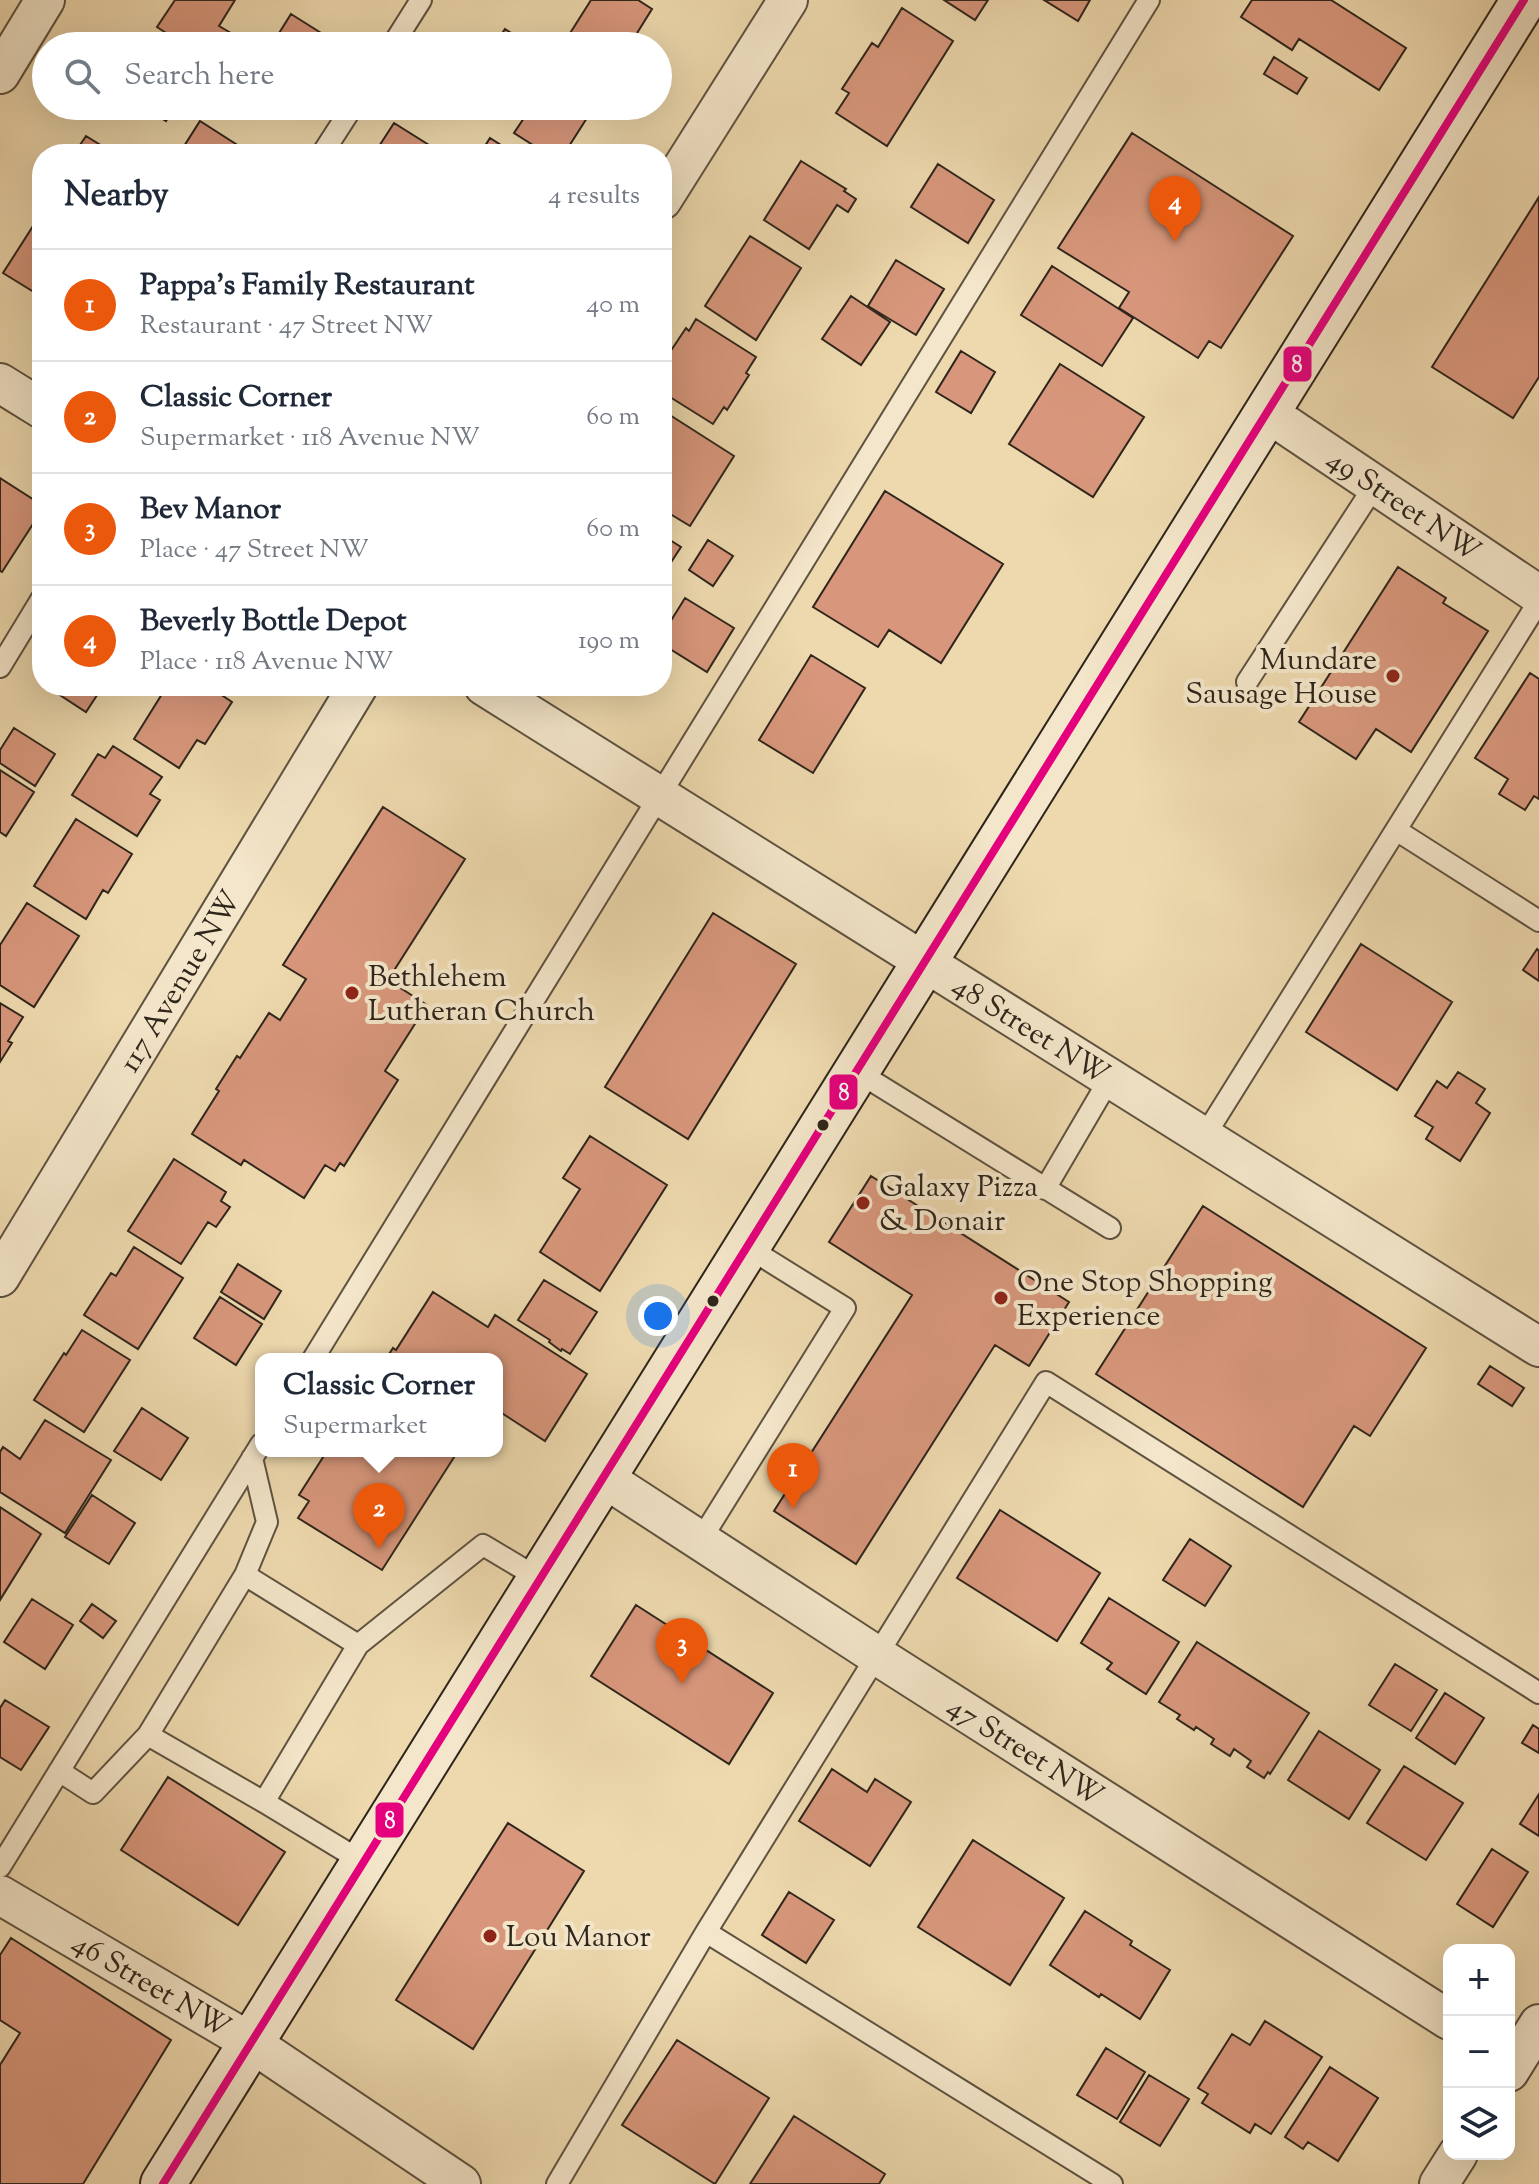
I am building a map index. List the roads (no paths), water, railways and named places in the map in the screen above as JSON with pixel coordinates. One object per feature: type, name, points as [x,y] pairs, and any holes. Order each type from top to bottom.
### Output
[{"type":"main road","points":[[163,2184],[1524,0]]},
{"type":"street","points":[[0,74],[45,0]]},
{"type":"street","points":[[672,184],[788,0]]},
{"type":"street","points":[[0,383],[32,403]]},
{"type":"street","name":"49 Street NW","points":[[1268,413],[1539,598]]},
{"type":"street","name":"117 Avenue NW","points":[[0,1277],[352,696]]},
{"type":"street","name":"48 Street NW","points":[[500,696],[1539,1347]]},
{"type":"street","name":"47 Street NW","points":[[604,1478],[1443,2016]]},
{"type":"street","name":"46 Street NW","points":[[0,1895],[250,2042],[461,2184]]},
{"type":"street","points":[[1518,2067],[1539,2024]]},
{"type":"street","points":[[1439,2184],[1454,2160]]},
{"type":"lane","points":[[401,32],[421,0]]},
{"type":"lane","points":[[317,1353],[1149,0]]},
{"type":"lane","points":[[328,144],[344,120]]},
{"type":"lane","points":[[1247,682],[1375,485]]},
{"type":"lane","points":[[1204,1137],[1539,598]]},
{"type":"lane","points":[[0,667],[32,614]]},
{"type":"lane","points":[[1396,830],[1539,921]]},
{"type":"lane","points":[[856,1071],[1110,1228]]},
{"type":"lane","points":[[1045,1189],[1110,1078]]},
{"type":"lane","points":[[700,1541],[845,1308],[747,1247]]},
{"type":"lane","points":[[557,2184],[706,1932],[1046,1382],[1539,1693]]},
{"type":"lane","points":[[0,1867],[255,1454]]},
{"type":"lane","points":[[59,1771],[93,1793],[148,1735],[245,1575],[267,1522],[258,1457]]},
{"type":"lane","points":[[264,1802],[358,1645],[483,1545],[540,1579]]},
{"type":"lane","points":[[245,1575],[358,1645]]},
{"type":"lane","points":[[148,1735],[363,1862]]},
{"type":"lane","points":[[706,1932],[1112,2184]]},
{"type":"place","name":"Beverly Bottle Depot","points":[[1175,242]]},
{"type":"place","name":"Mundare Sausage House","points":[[1393,676]]},
{"type":"place","name":"Bethlehem Lutheran Church","points":[[352,993]]},
{"type":"place","name":"Galaxy Pizza & Donair","points":[[863,1203]]},
{"type":"place","name":"One Stop Shopping Experience","points":[[1001,1298]]},
{"type":"place","name":"Pappa's Family Restaurant","points":[[793,1509]]},
{"type":"place","name":"Classic Corner","points":[[379,1549]]},
{"type":"place","name":"Bev Manor","points":[[682,1684]]},
{"type":"place","name":"Lou Manor","points":[[490,1936]]}]
